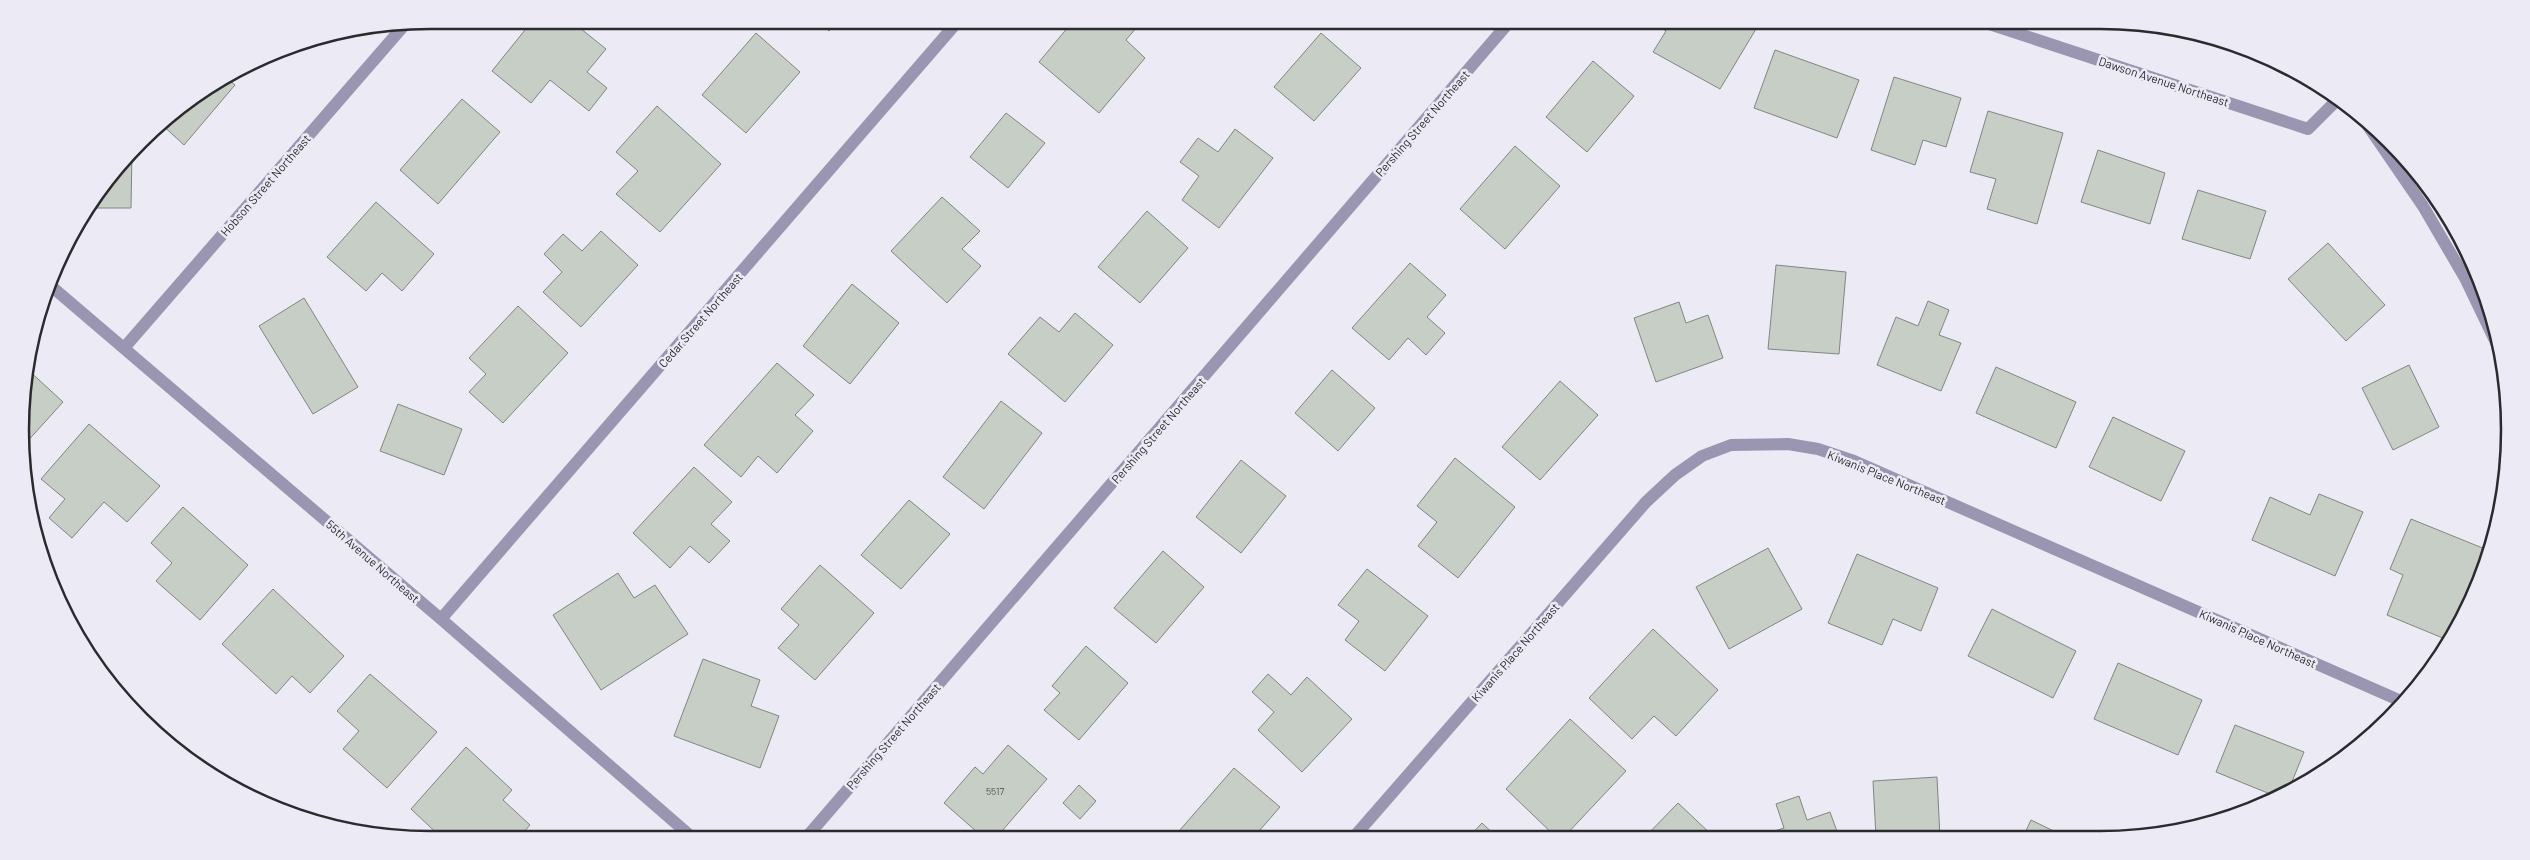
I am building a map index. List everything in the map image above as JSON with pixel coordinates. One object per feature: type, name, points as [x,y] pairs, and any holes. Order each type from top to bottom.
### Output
[{"type":"street","name":"Cedar Street Northeast","points":[[441,619],[951,29]]},
{"type":"street","name":"Pershing Street Northeast","points":[[812,831],[1503,29]]},
{"type":"street","name":"Dawson Avenue Northeast","points":[[2005,29],[2308,129],[2333,104]]},
{"type":"street","name":"Hobson Street Northeast","points":[[124,348],[400,30]]},
{"type":"street","points":[[2378,140],[2423,206],[2465,278],[2488,326]]},
{"type":"street","name":"55th Avenue Northeast","points":[[54,289],[441,619],[684,831]]},
{"type":"street","name":"Kiwanis Place Northeast","points":[[1359,831],[1646,502],[1675,475],[1702,456],[1731,445],[1788,444],[1818,449],[1854,460],[2398,700]]},
{"type":"building","points":[[526,29],[581,29],[606,49],[587,72],[607,88],[589,111],[550,80],[531,103],[492,71]]},
{"type":"building","points":[[1066,29],[1135,29],[1126,40],[1145,58],[1099,113],[1039,62]]},
{"type":"building","points":[[1663,29],[1756,29],[1720,89],[1653,52],[1666,31]]},
{"type":"building","points":[[756,33],[800,72],[746,133],[702,95]]},
{"type":"building","points":[[1321,33],[1361,68],[1314,121],[1274,87]]},
{"type":"building","points":[[1775,50],[1859,80],[1837,138],[1754,108]]},
{"type":"building","points":[[1593,61],[1634,96],[1587,152],[1546,117]]},
{"type":"building","points":[[1894,77],[1961,98],[1946,147],[1923,140],[1915,165],[1871,150]]},
{"type":"building","points":[[231,82],[235,85],[184,145],[165,128],[207,96]]},
{"type":"building","points":[[462,99],[500,132],[438,204],[400,170]]},
{"type":"building","points":[[657,106],[721,164],[660,232],[616,194],[638,171],[616,152]]},
{"type":"building","points":[[1988,111],[2063,133],[2037,224],[1987,209],[1996,179],[1970,172]]},
{"type":"building","points":[[1006,113],[1045,143],[1008,188],[970,157]]},
{"type":"building","points":[[1235,129],[1273,158],[1219,228],[1182,200],[1199,176],[1180,162],[1198,138],[1218,152]]},
{"type":"building","points":[[1515,146],[1560,186],[1505,249],[1460,209]]},
{"type":"building","points":[[2098,150],[2165,173],[2150,224],[2081,202]]},
{"type":"building","points":[[132,161],[131,208],[95,208]]},
{"type":"building","points":[[2198,190],[2266,211],[2250,259],[2182,239]]},
{"type":"building","points":[[942,197],[980,231],[962,249],[981,266],[947,303],[891,251]]},
{"type":"building","points":[[376,202],[434,254],[402,291],[382,273],[366,291],[327,257]]},
{"type":"building","points":[[1147,211],[1188,248],[1140,303],[1098,267]]},
{"type":"building","points":[[601,231],[638,265],[581,327],[543,292],[562,272],[544,254],[563,234],[582,251]]},
{"type":"building","points":[[2328,243],[2385,305],[2346,341],[2288,279]]},
{"type":"building","points":[[1410,263],[1446,295],[1427,317],[1445,333],[1426,355],[1408,338],[1389,360],[1352,328]]},
{"type":"building","points":[[1776,265],[1846,272],[1839,354],[1768,349]]},
{"type":"building","points":[[852,284],[899,323],[850,384],[803,346]]},
{"type":"building","points":[[304,298],[358,387],[313,414],[259,326]]},
{"type":"building","points":[[1928,301],[1949,310],[1939,335],[1961,343],[1941,391],[1877,365],[1896,317],[1918,326]]},
{"type":"building","points":[[1679,302],[1686,323],[1708,315],[1723,358],[1656,382],[1634,318]]},
{"type":"building","points":[[518,306],[568,353],[503,423],[469,392],[486,374],[469,358]]},
{"type":"building","points":[[1075,313],[1113,345],[1065,402],[1008,354],[1040,317],[1059,332]]},
{"type":"building","points":[[777,363],[814,395],[795,415],[813,431],[777,473],[758,456],[741,477],[704,445]]},
{"type":"building","points":[[2409,365],[2439,427],[2393,450],[2362,388]]},
{"type":"building","points":[[1996,367],[2076,402],[2056,448],[1976,413]]},
{"type":"building","points":[[1332,370],[1375,408],[1338,451],[1295,413]]},
{"type":"building","points":[[33,374],[63,402],[29,439]]},
{"type":"building","points":[[1560,381],[1598,415],[1540,480],[1502,447]]},
{"type":"building","points":[[1001,401],[1042,433],[984,509],[943,477]]},
{"type":"building","points":[[398,404],[462,429],[444,475],[380,451]]},
{"type":"building","points":[[2113,417],[2185,451],[2161,501],[2089,467]]},
{"type":"building","points":[[89,424],[160,486],[127,522],[104,502],[72,538],[49,518],[65,499],[41,479]]},
{"type":"building","points":[[1455,458],[1515,507],[1458,578],[1418,546],[1437,522],[1417,506]]},
{"type":"building","points":[[1241,460],[1286,496],[1241,553],[1196,517]]},
{"type":"building","points":[[694,467],[732,502],[711,524],[730,541],[709,563],[690,546],[670,568],[633,533]]},
{"type":"building","points":[[2319,494],[2363,512],[2335,576],[2252,540],[2270,497],[2310,515]]},
{"type":"building","points":[[909,500],[950,534],[901,589],[861,555]]},
{"type":"building","points":[[183,507],[248,565],[200,620],[156,581],[172,563],[151,543]]},
{"type":"building","points":[[2411,519],[2483,548],[2471,584],[2443,638],[2387,615],[2403,575],[2390,569]]},
{"type":"building","points":[[1768,548],[1802,609],[1729,649],[1696,587]]},
{"type":"building","points":[[1163,551],[1204,587],[1156,643],[1114,608]]},
{"type":"building","points":[[1857,554],[1938,588],[1921,631],[1893,619],[1882,645],[1828,623]]},
{"type":"building","points":[[820,565],[874,613],[815,680],[778,648],[799,625],[781,609]]},
{"type":"building","points":[[1367,569],[1428,616],[1385,671],[1345,640],[1359,621],[1338,605]]},
{"type":"building","points":[[618,573],[634,598],[655,585],[688,634],[601,690],[553,615]]},
{"type":"building","points":[[273,589],[344,656],[310,693],[292,676],[276,694],[222,644]]},
{"type":"building","points":[[1992,609],[2076,651],[2053,698],[1968,656]]},
{"type":"building","points":[[1653,629],[1718,690],[1676,736],[1654,716],[1632,739],[1589,698]]},
{"type":"building","points":[[1086,646],[1128,683],[1079,740],[1044,710],[1060,693],[1052,686]]},
{"type":"building","points":[[703,659],[760,680],[751,706],[779,716],[760,768],[674,736]]},
{"type":"building","points":[[2118,663],[2202,700],[2178,755],[2094,719]]},
{"type":"building","points":[[370,674],[437,732],[387,788],[343,749],[359,731],[337,711]]},
{"type":"building","points":[[1268,674],[1291,695],[1307,677],[1352,719],[1302,772],[1258,730],[1274,712],[1252,692]]},
{"type":"building","points":[[1570,719],[1626,771],[1570,831],[1550,831],[1506,789]]},
{"type":"building","points":[[2235,725],[2304,752],[2292,782],[2269,794],[2216,772]]},
{"type":"building","points":[[1008,745],[1047,779],[1002,831],[976,831],[944,803],[975,767],[983,774]]},
{"type":"building","points":[[466,747],[512,790],[503,800],[530,825],[525,831],[434,831],[411,809]]},
{"type":"building","points":[[1234,768],[1280,807],[1259,831],[1179,831]]},
{"type":"building","points":[[1937,777],[1940,831],[1876,831],[1873,781]]},
{"type":"building","points":[[1079,785],[1096,801],[1080,819],[1063,803]]},
{"type":"building","points":[[1799,796],[1807,820],[1830,812],[1837,831],[1775,831],[1784,828],[1776,804]]},
{"type":"building","points":[[1678,803],[1708,831],[1651,831]]},
{"type":"building","points":[[2031,820],[2054,831],[2026,831]]},
{"type":"building","points":[[1482,823],[1491,831],[1475,831]]}]
